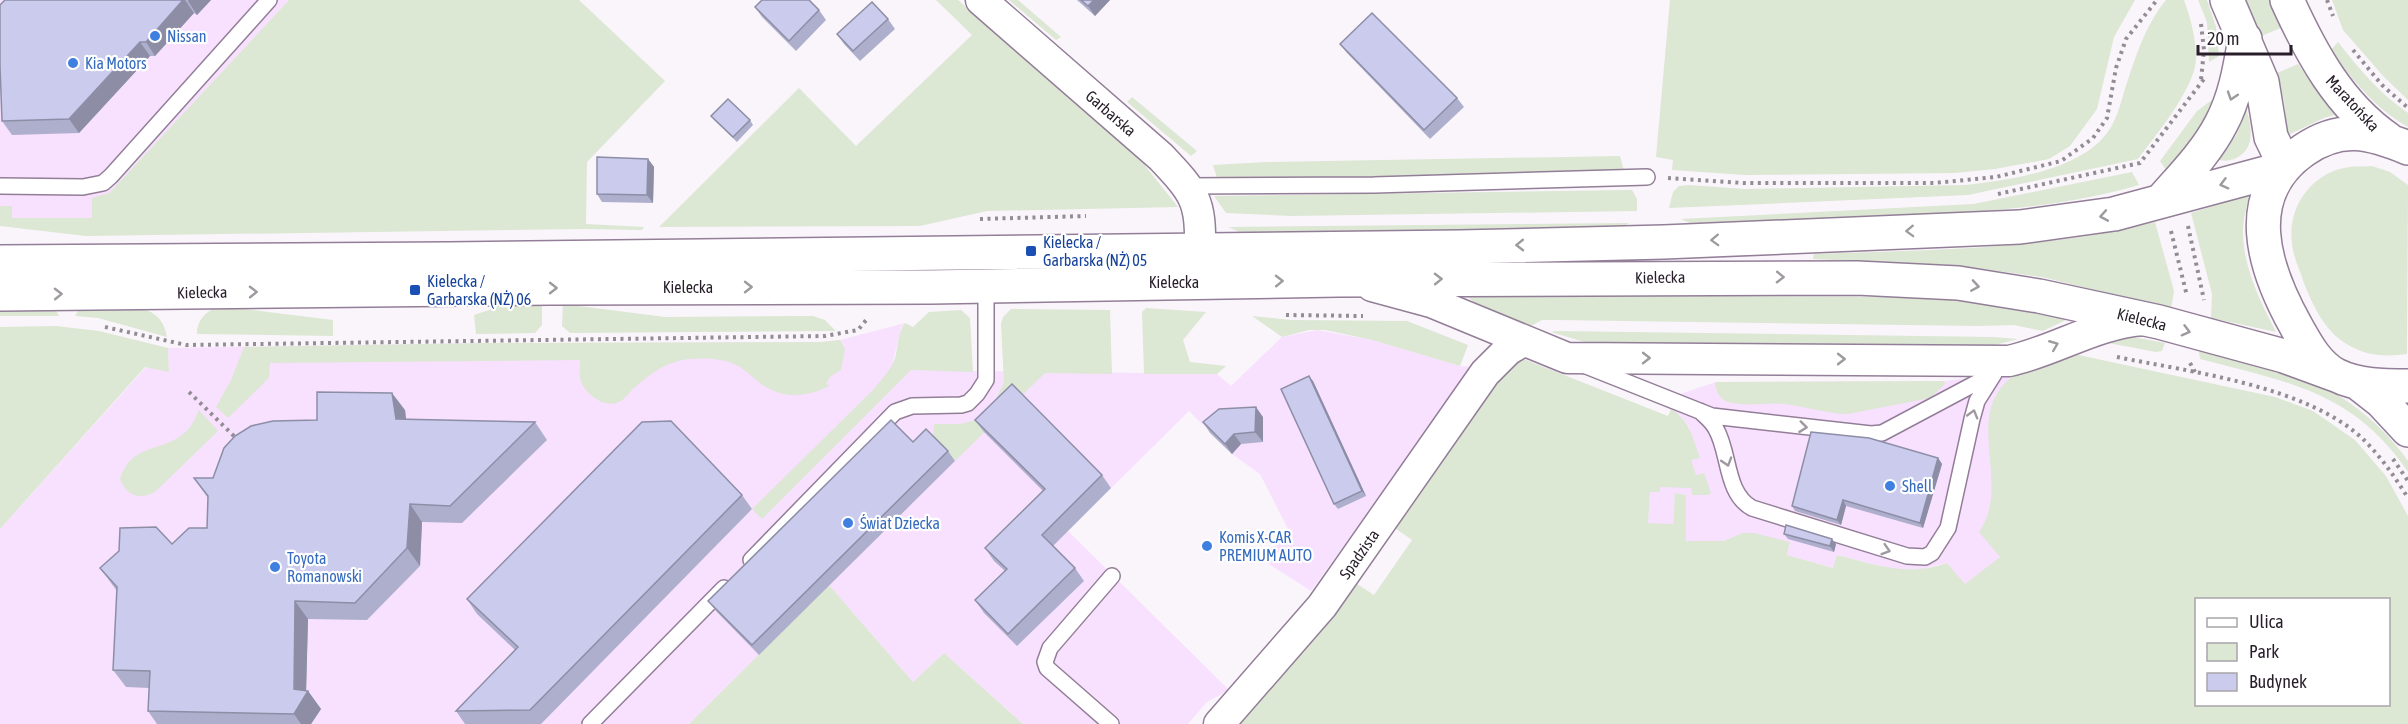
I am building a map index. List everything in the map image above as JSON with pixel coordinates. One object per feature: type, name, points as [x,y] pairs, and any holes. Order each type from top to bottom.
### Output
[{"type":"main road","points":[[2228,0],[2262,82],[2271,137],[2283,168]]},
{"type":"main road","name":"Maratońska","points":[[2287,0],[2311,50],[2328,77],[2353,108],[2374,129],[2399,144]]},
{"type":"main road","points":[[2161,201],[2199,156],[2221,125],[2234,91],[2245,39]]},
{"type":"main road","points":[[2399,144],[2369,134],[2344,134],[2315,143],[2283,168],[2266,199],[2264,233],[2266,255],[2283,303],[2303,339],[2318,358],[2381,402],[2408,430]]},
{"type":"main road","name":"Kielecka","points":[[0,262],[471,259],[1664,242],[2020,227],[2114,214],[2283,168]]},
{"type":"main road","name":"Kielecka","points":[[0,294],[1338,280],[1857,278],[1958,283],[2039,296],[2284,356],[2347,379]]},
{"type":"main road","points":[[2347,379],[2408,386]]},
{"type":"street","name":"Garbarska","points":[[981,0],[1161,157],[1187,186],[1198,207],[1200,250]]},
{"type":"street","points":[[1338,280],[1403,293],[1567,358],[2009,361],[2026,357],[2106,326],[2125,321],[2144,320]]},
{"type":"street","name":"Spadzista","points":[[1484,325],[1489,334],[1492,350],[1485,373]]},
{"type":"street","name":"Spadzista","points":[[1219,724],[1322,606],[1485,373],[1508,350],[1523,341]]},
{"type":"lane","points":[[0,186],[84,187],[103,183],[269,0]]},
{"type":"lane","points":[[1187,186],[1374,185],[1647,177]]},
{"type":"lane","points":[[590,724],[895,412],[912,406],[961,405],[977,394],[986,380],[986,285]]},
{"type":"lane","points":[[1567,358],[1712,416],[1871,434],[1882,433],[2026,357]]},
{"type":"lane","points":[[1700,411],[1717,430],[1736,490],[1745,504],[1907,556],[1925,557],[1932,553],[1948,528],[1977,401],[1994,374]]},
{"type":"lane","points":[[1111,724],[1047,668],[1045,662],[1050,648],[1112,576]]},
{"type":"path","points":[[1647,177],[1744,183],[1934,183],[1996,177],[2061,161],[2093,138],[2107,118],[2116,68],[2127,39],[2157,0]]},
{"type":"path","points":[[2198,15],[2204,50],[2201,80]]},
{"type":"path","points":[[2350,47],[2382,85],[2408,108]]},
{"type":"path","points":[[2180,329],[2188,292],[2161,201],[2140,163],[2201,80],[2211,75]]},
{"type":"path","points":[[94,324],[186,345],[825,336],[858,330],[871,314]]},
{"type":"path","points":[[1281,315],[1370,316]]},
{"type":"path","points":[[2114,356],[2195,372],[2284,394],[2323,411],[2362,438],[2392,473],[2408,498]]},
{"type":"path","points":[[189,392],[235,437]]},
{"type":"shaded area","points":[[0,0],[289,0],[109,193],[103,196],[92,218],[12,218],[12,206],[0,206]]},
{"type":"shaded area","name":"Toyota Romanowski","points":[[905,323],[901,328],[893,362],[911,370],[1217,374],[1231,386],[1282,337],[1317,330],[1372,340],[1460,366],[1473,367],[1311,591],[1264,561],[1288,529],[1260,474],[1232,454],[1189,411],[1068,531],[1229,690],[1207,702],[1188,724],[1023,724],[944,653],[913,682],[829,585],[689,724],[0,724],[0,529],[146,367],[169,371],[168,348],[485,343],[822,342],[840,340]]},
{"type":"shaded area","points":[[2018,372],[1995,396],[1993,484],[1990,509],[1984,524],[2000,557],[1965,585],[1947,563],[1922,569],[1896,570],[1837,555],[1834,568],[1787,555],[1790,543],[1735,536],[1723,541],[1686,541],[1686,495],[1675,493],[1673,525],[1648,523],[1650,491],[1659,487],[1691,460],[1689,427],[1680,415],[1656,402],[1716,382],[1944,381]]},
{"type":"green space","points":[[289,0],[579,0],[665,81],[587,162],[586,224],[644,227],[642,230],[86,236],[0,226],[0,206],[12,206],[12,218],[92,218],[92,198],[109,193]]},
{"type":"green space","points":[[936,0],[958,0],[1135,153],[1178,207],[987,211],[920,226],[659,227],[799,88],[856,146],[972,35]]},
{"type":"green space","points":[[1009,0],[1018,0],[1061,37],[1056,40]]},
{"type":"green space","points":[[1670,0],[2135,0],[2114,37],[2097,109],[2070,146],[2049,159],[1995,169],[1955,173],[1745,175],[1672,170],[1673,160],[1656,157]]},
{"type":"green space","points":[[2166,0],[2184,0],[2195,44],[2194,71],[2182,97],[2138,159],[1968,195],[1669,208],[1673,192],[1679,186],[1745,189],[1965,185],[2024,176],[2066,163],[2084,154],[2099,142],[2111,127],[2141,44],[2158,10]]},
{"type":"green space","points":[[2198,0],[2207,0],[2216,27],[2219,56],[2209,62],[2207,22]]},
{"type":"green space","points":[[2245,0],[2269,0],[2281,28],[2261,36]]},
{"type":"green space","points":[[2332,0],[2408,0],[2408,100],[2384,77],[2343,30]]},
{"type":"green space","points":[[2338,42],[2370,80],[2408,113],[2408,127],[2385,112],[2356,83],[2331,50]]},
{"type":"green space","points":[[2298,64],[2323,99],[2338,114],[2288,135],[2284,101],[2277,73]]},
{"type":"green space","points":[[1132,97],[1197,151],[1191,156],[1127,102]]},
{"type":"green space","points":[[2216,97],[2195,136],[2166,170],[2160,161],[2197,111]]},
{"type":"green space","points":[[2246,108],[2251,130],[2246,150],[2234,159],[2219,160],[2237,134]]},
{"type":"green space","points":[[1620,156],[1624,171],[1424,177],[1217,178],[1213,165],[1266,162]]},
{"type":"green space","points":[[2372,166],[2390,172],[2408,185],[2407,354],[2367,353],[2352,347],[2331,332],[2315,308],[2293,248],[2291,230],[2298,204],[2313,184],[2336,170]]},
{"type":"green space","points":[[2132,172],[2139,185],[2078,199],[2015,208],[1921,215],[1692,224],[1681,219],[1974,204]]},
{"type":"green space","points":[[1632,190],[1637,199],[1637,211],[1291,216],[1226,213],[1214,196]]},
{"type":"green space","points":[[2249,195],[2243,227],[2245,255],[2258,294],[2276,332],[2211,318],[2212,294],[2191,213]]},
{"type":"green space","points":[[2155,222],[2174,291],[2171,309],[2042,277],[1954,265],[1813,259],[1814,254],[1943,250],[2028,243],[2071,238]]},
{"type":"green space","points":[[1629,223],[1614,230],[1242,233],[1228,227]]},
{"type":"green space","points":[[1472,295],[1940,297],[2060,317],[2066,320],[2043,331],[2014,325],[1556,320],[1542,320],[1531,326],[1478,305],[1469,298]]},
{"type":"green space","points":[[563,304],[665,317],[813,316],[825,320],[836,331],[570,333],[562,326]]},
{"type":"green space","points":[[542,305],[542,325],[535,333],[476,334],[474,315],[498,307]]},
{"type":"green space","points":[[221,306],[333,320],[333,336],[197,334],[197,329],[204,316]]},
{"type":"green space","points":[[139,308],[158,318],[164,326],[167,337],[98,318],[75,316],[79,309]]},
{"type":"green space","points":[[1146,308],[1206,312],[1183,340],[1190,362],[1226,366],[1217,374],[1144,374],[1142,312]]},
{"type":"green space","points":[[55,309],[59,316],[0,316],[0,310]]},
{"type":"green space","points":[[1011,309],[1110,310],[1112,374],[1045,373],[955,461],[933,439],[934,424],[960,424],[976,420],[993,404],[1004,383],[1001,324],[1003,317]]},
{"type":"green space","points":[[961,310],[970,318],[973,372],[911,370],[762,519],[752,509],[873,390],[887,373],[896,356],[900,332],[905,323],[913,327],[929,312]]},
{"type":"green space","points":[[1252,316],[1291,320],[1407,321],[1468,345],[1460,366],[1372,340],[1325,330],[1309,330],[1282,337]]},
{"type":"green space","points":[[56,326],[99,331],[168,348],[169,372],[145,367],[0,529],[0,327]]},
{"type":"green space","points":[[1551,332],[2018,339],[1995,345],[1625,347],[1591,344]]},
{"type":"green space","points":[[2133,337],[2165,343],[2162,351],[2156,352],[2103,342]]},
{"type":"green space","points":[[840,340],[845,349],[841,370],[831,376],[826,383],[829,386],[803,395],[776,392],[738,366],[711,359],[688,359],[665,366],[645,378],[623,400],[613,404],[595,398],[585,389],[580,378],[580,360],[270,363],[269,378],[228,418],[216,407],[231,380],[244,347]]},
{"type":"green space","points":[[2199,351],[2282,370],[2326,388],[2357,408],[2385,433],[2408,461],[2408,472],[2387,445],[2365,423],[2341,407],[2290,384],[2200,359]]},
{"type":"green space","points":[[2069,353],[2275,397],[2313,411],[2355,440],[2386,476],[2408,516],[2408,724],[1234,724],[1354,582],[1374,595],[1412,540],[1392,526],[1419,485],[1516,356],[1668,416],[1671,409],[1687,424],[1700,458],[1691,460],[1696,475],[1704,473],[1711,493],[1692,495],[1691,488],[1660,487],[1660,492],[1650,492],[1648,523],[1673,524],[1675,493],[1686,495],[1686,541],[1723,541],[1743,533],[1754,533],[1790,542],[1787,555],[1833,568],[1837,555],[1879,566],[1905,569],[1919,569],[1947,563],[1965,584],[2000,557],[1979,532],[1988,512],[1991,491],[1988,427],[1991,408],[2000,389],[2017,373],[2035,364]]},
{"type":"green space","points":[[1944,381],[1945,384],[1930,398],[1848,414],[1784,404],[1728,402],[1719,395],[1715,384],[1716,382]]},
{"type":"green space","points":[[199,410],[218,431],[155,492],[144,496],[130,493],[120,479],[125,467],[139,454],[166,444],[183,434],[191,426]]},
{"type":"green space","points":[[829,585],[913,682],[944,653],[1023,724],[689,724]]},
{"type":"building","name":"Kia Motors","points":[[5,0],[183,0],[146,42],[140,42],[69,119],[2,121],[0,5]]},
{"type":"building","points":[[762,0],[809,0],[819,10],[789,41],[755,7]]},
{"type":"building","points":[[1081,0],[1094,0],[1088,6]]},
{"type":"building","points":[[872,2],[888,19],[853,51],[837,34]]},
{"type":"building","points":[[1372,13],[1457,98],[1424,130],[1340,44]]},
{"type":"building","points":[[728,99],[750,120],[733,137],[711,116]]},
{"type":"building","points":[[597,157],[648,159],[647,195],[597,194]]},
{"type":"building","points":[[1309,376],[1362,491],[1334,504],[1281,389]]},
{"type":"building","points":[[1012,384],[1102,475],[1042,535],[1075,568],[1008,634],[975,600],[1007,569],[985,548],[1045,489],[975,420]]},
{"type":"building","name":"Toyota Romanowski","points":[[317,392],[392,393],[396,419],[535,422],[450,506],[410,504],[407,548],[355,603],[295,601],[294,689],[308,691],[294,714],[148,711],[150,671],[113,670],[117,587],[100,568],[119,551],[120,528],[156,527],[172,544],[189,528],[207,528],[208,496],[194,478],[213,478],[224,448],[235,436],[251,426],[273,421],[317,420]]},
{"type":"building","points":[[1256,407],[1255,432],[1234,434],[1225,444],[1203,422],[1219,409]]},
{"type":"building","name":"Świat Dziecka","points":[[891,420],[913,442],[926,429],[948,451],[752,645],[708,601]]},
{"type":"building","points":[[671,421],[742,495],[530,710],[456,711],[518,647],[467,599],[642,422]]},
{"type":"building","points":[[1811,432],[1869,438],[1938,458],[1920,523],[1843,500],[1837,520],[1792,506]]},
{"type":"building","points":[[1786,525],[1832,539],[1830,546],[1784,534]]},
{"type":"place","name":"Nissan","points":[[155,36]]},
{"type":"place","name":"Kia Motors","points":[[73,63]]},
{"type":"place","name":"Kielecka / Garbarska (NŻ) 05","points":[[1031,251]]},
{"type":"place","name":"Kielecka / Garbarska (NŻ) 06","points":[[415,290]]},
{"type":"place","name":"Shell","points":[[1890,486]]},
{"type":"place","name":"Świat Dziecka","points":[[848,523]]},
{"type":"place","name":"Komis X-CAR PREMIUM AUTO","points":[[1207,546]]},
{"type":"place","name":"Toyota Romanowski","points":[[275,567]]}]
